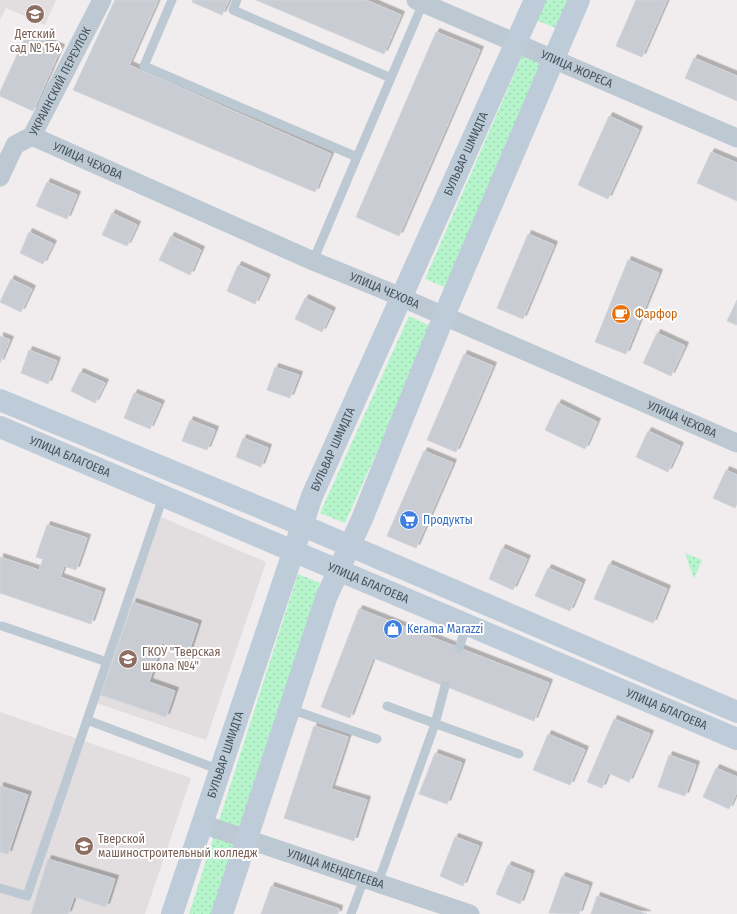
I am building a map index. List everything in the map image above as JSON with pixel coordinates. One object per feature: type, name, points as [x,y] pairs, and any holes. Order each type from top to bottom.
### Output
[{"type":"street","name":"УКРАИНСКИЙ ПЕРЕУЛОК","points":[[0,177],[15,145],[32,136],[102,0]]},
{"type":"street","name":"БУЛЬВАР ШМИДТА","points":[[172,914],[312,496],[534,0]]},
{"type":"street","points":[[222,914],[326,598],[350,546],[444,316],[579,0]]},
{"type":"street","name":"УЛИЦА ЖОРЕСА","points":[[420,1],[737,138]]},
{"type":"street","name":"УЛИЦА ЧЕХОВА","points":[[32,136],[313,261],[401,297],[737,443]]},
{"type":"street","name":"УЛИЦА БЛАГОЕВА","points":[[0,400],[302,525],[737,712]]},
{"type":"street","name":"УЛИЦА БЛАГОЕВА","points":[[0,427],[339,569],[737,739]]},
{"type":"street","name":"УЛИЦА МЕНДЕЛЕЕВА","points":[[202,824],[470,914]]},
{"type":"lane","points":[[172,0],[144,66],[357,157]]},
{"type":"lane","points":[[237,0],[233,10],[391,78]]},
{"type":"lane","points":[[313,261],[391,78],[420,1]]},
{"type":"lane","points":[[0,888],[27,896],[164,495]]},
{"type":"lane","points":[[458,648],[467,624]]},
{"type":"lane","points":[[2,626],[107,662]]},
{"type":"lane","points":[[351,914],[371,881],[435,724],[445,686]]},
{"type":"lane","points":[[387,706],[519,754]]},
{"type":"lane","points":[[290,709],[377,739]]},
{"type":"lane","points":[[87,720],[220,770]]},
{"type":"shaded area","name":"Детский сад № 154","points":[[0,0],[56,0],[45,25],[6,8],[0,20]]},
{"type":"shaded area","points":[[161,517],[266,562],[206,740],[96,703]]},
{"type":"shaded area","name":"Тверской машиностроительный колледж","points":[[0,712],[191,778],[145,914],[0,914]]},
{"type":"green space","points":[[544,0],[570,0],[558,29],[536,20]]},
{"type":"green space","points":[[524,52],[544,61],[447,288],[425,279]]},
{"type":"green space","points":[[409,316],[433,327],[345,523],[320,513]]},
{"type":"green space","points":[[685,553],[702,560],[694,579]]},
{"type":"green space","points":[[298,574],[320,583],[214,914],[189,914]]},
{"type":"building","points":[[115,0],[158,0],[129,65],[331,154],[315,192],[73,90]]},
{"type":"building","points":[[193,0],[229,0],[222,15],[192,2]]},
{"type":"building","points":[[256,0],[366,0],[401,15],[384,54]]},
{"type":"building","points":[[636,0],[667,0],[642,57],[616,46]]},
{"type":"building","points":[[436,32],[480,50],[399,236],[356,217]]},
{"type":"building","points":[[27,33],[61,48],[33,111],[0,96],[0,92]]},
{"type":"building","points":[[694,58],[737,76],[737,101],[685,78]]},
{"type":"building","points":[[609,116],[639,130],[608,199],[578,185]]},
{"type":"building","points":[[711,152],[737,163],[737,201],[697,183]]},
{"type":"building","points":[[47,182],[77,195],[67,219],[36,206]]},
{"type":"building","points":[[112,213],[137,225],[127,246],[102,235]]},
{"type":"building","points":[[29,232],[53,244],[43,264],[20,253]]},
{"type":"building","points":[[528,234],[554,245],[523,319],[497,308]]},
{"type":"building","points":[[171,236],[201,250],[190,275],[159,260]]},
{"type":"building","points":[[628,260],[659,273],[626,354],[595,342]]},
{"type":"building","points":[[238,265],[267,278],[255,304],[227,291]]},
{"type":"building","points":[[11,279],[32,289],[21,312],[0,302]]},
{"type":"building","points":[[305,298],[332,311],[322,332],[295,319]]},
{"type":"building","points":[[737,300],[737,325],[727,321]]},
{"type":"building","points":[[657,333],[685,346],[671,376],[643,363]]},
{"type":"building","points":[[0,336],[10,340],[0,363]]},
{"type":"building","points":[[29,350],[57,361],[48,384],[21,373]]},
{"type":"building","points":[[464,354],[493,366],[456,452],[427,440]]},
{"type":"building","points":[[275,367],[299,375],[290,398],[267,390]]},
{"type":"building","points":[[80,372],[105,383],[95,403],[71,391]]},
{"type":"building","points":[[134,393],[161,404],[150,429],[124,418]]},
{"type":"building","points":[[558,403],[597,422],[585,449],[545,430]]},
{"type":"building","points":[[190,420],[215,430],[207,450],[182,441]]},
{"type":"building","points":[[648,431],[680,446],[668,472],[636,457]]},
{"type":"building","points":[[243,438],[268,448],[261,467],[236,457]]},
{"type":"building","points":[[424,451],[453,463],[416,548],[387,536]]},
{"type":"building","points":[[726,470],[737,475],[737,504],[735,508],[713,498]]},
{"type":"building","points":[[47,525],[87,538],[76,570],[64,566],[60,577],[102,592],[91,624],[0,593],[0,557],[39,570],[43,559],[36,557]]},
{"type":"building","points":[[502,548],[527,559],[513,590],[489,579]]},
{"type":"building","points":[[609,564],[667,589],[653,623],[594,599]]},
{"type":"building","points":[[548,568],[582,583],[570,611],[535,596]]},
{"type":"building","points":[[133,602],[198,624],[189,652],[162,643],[149,682],[175,691],[166,717],[101,695]]},
{"type":"building","points":[[359,609],[549,683],[534,721],[373,658],[350,718],[321,707]]},
{"type":"building","points":[[614,719],[650,734],[629,782],[608,773],[602,788],[587,782]]},
{"type":"building","points":[[314,726],[348,737],[331,789],[367,800],[354,841],[284,818]]},
{"type":"building","points":[[548,734],[585,750],[570,785],[533,770]]},
{"type":"building","points":[[435,753],[462,763],[447,804],[419,794]]},
{"type":"building","points":[[669,755],[696,765],[685,796],[658,787]]},
{"type":"building","points":[[716,768],[737,777],[737,792],[729,809],[703,797]]},
{"type":"building","points":[[0,786],[28,795],[8,854],[0,852]]},
{"type":"building","points":[[455,837],[479,846],[463,886],[440,876]]},
{"type":"building","points":[[48,859],[115,879],[106,907],[74,897],[68,914],[31,914]]},
{"type":"building","points":[[508,865],[531,874],[520,904],[496,894]]},
{"type":"building","points":[[562,876],[589,886],[579,914],[549,913]]},
{"type":"building","points":[[271,886],[339,909],[338,914],[261,914]]},
{"type":"building","points":[[597,896],[647,914],[591,914]]},
{"type":"place","name":"Детский сад № 154","points":[[35,14]]},
{"type":"place","name":"Фарфор","points":[[621,314]]},
{"type":"place","name":"Продукты","points":[[409,520]]},
{"type":"place","name":"Kerama Marazzi","points":[[393,629]]},
{"type":"place","name":"ГКОУ \"Тверская школа №4\"","points":[[128,659]]},
{"type":"place","name":"Тверской машиностроительный колледж","points":[[84,846]]}]
